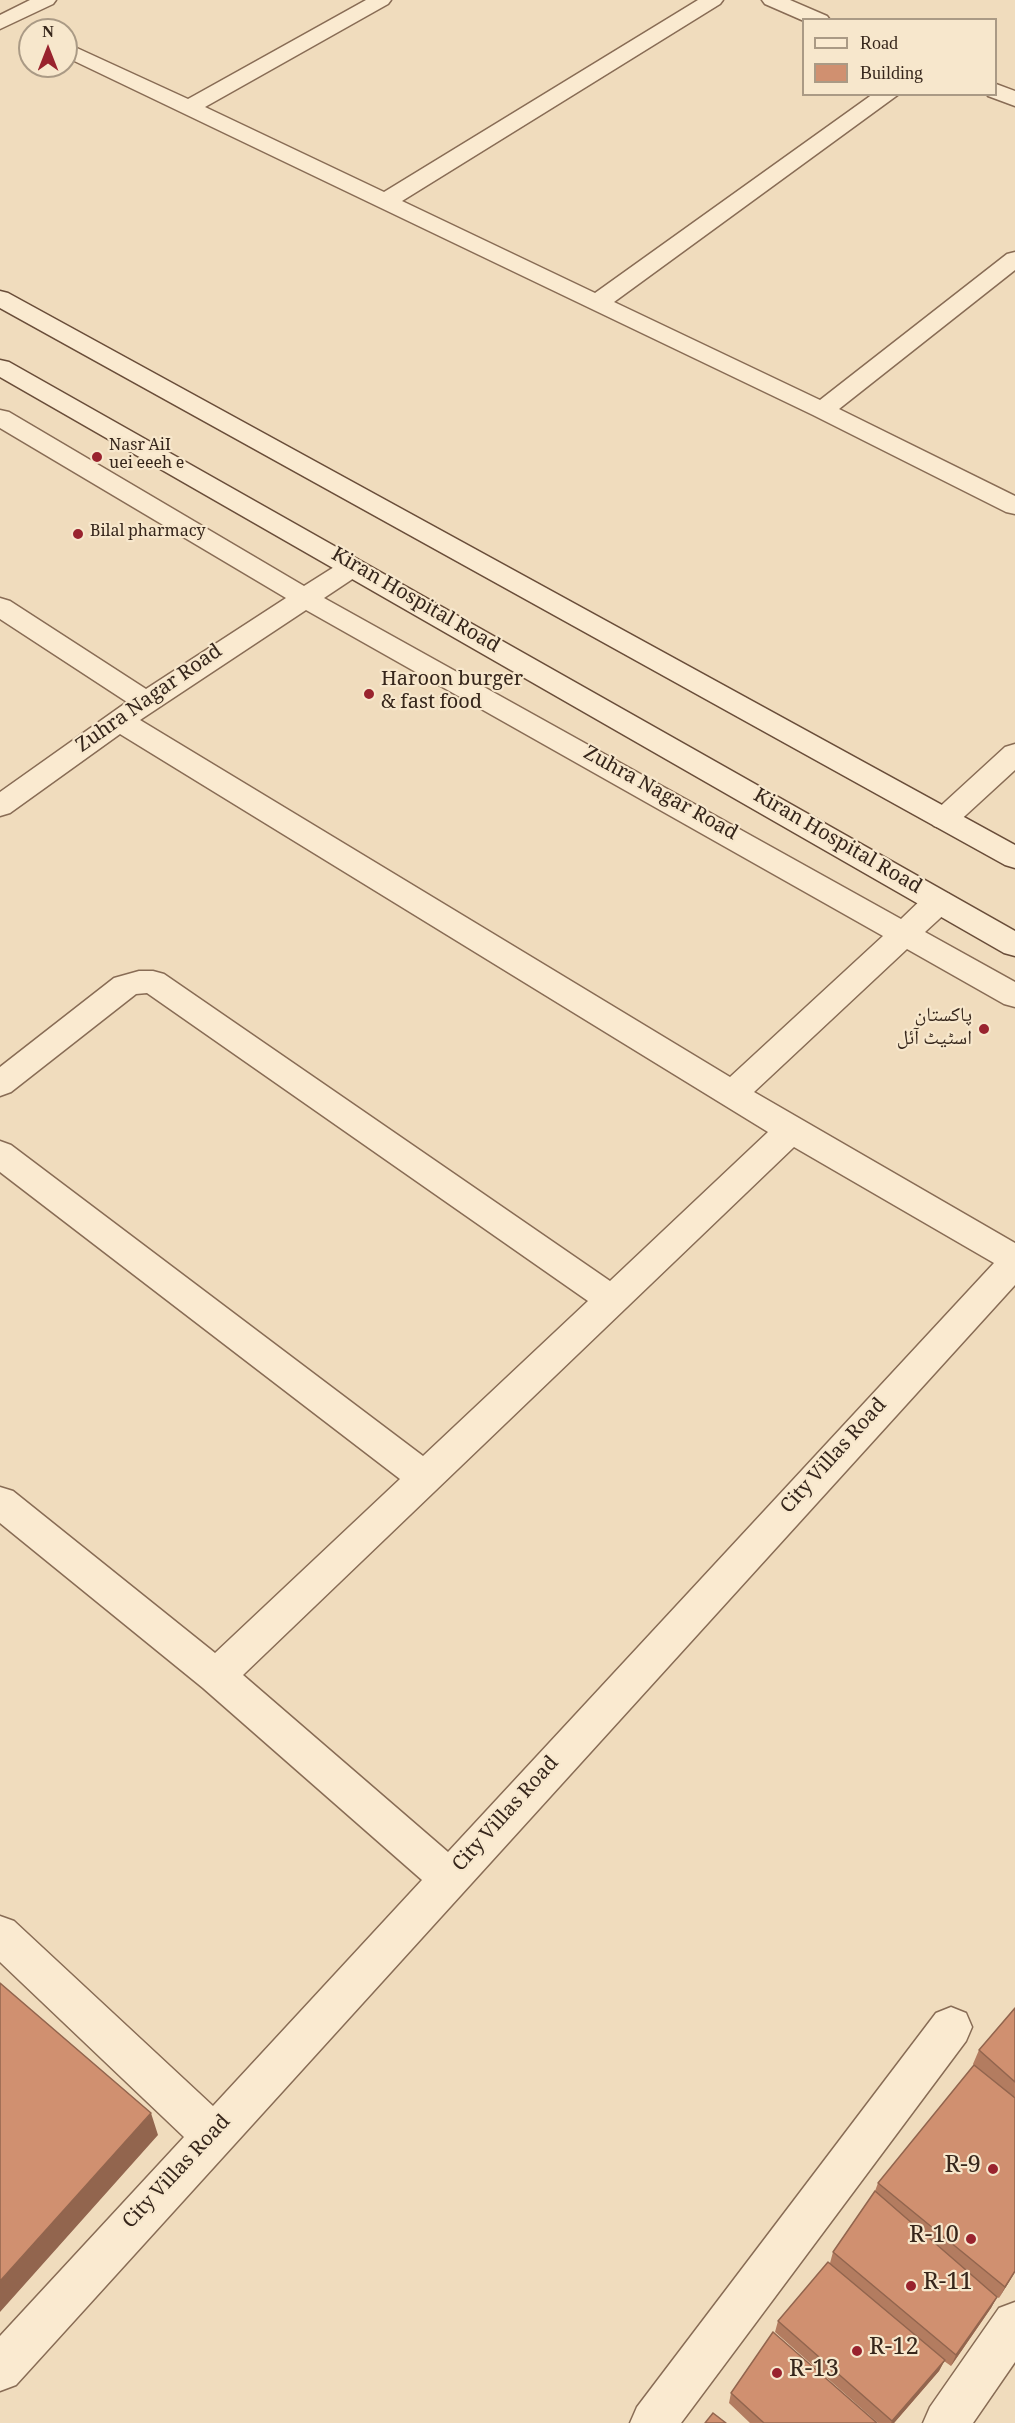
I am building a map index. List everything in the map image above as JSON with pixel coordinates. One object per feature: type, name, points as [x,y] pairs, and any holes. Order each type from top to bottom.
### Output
[{"type":"street","points":[[3,21],[46,0]]},
{"type":"street","points":[[189,107],[381,0]]},
{"type":"street","points":[[386,201],[713,0]]},
{"type":"street","points":[[772,0],[815,18]]},
{"type":"street","points":[[3,21],[18,27]]},
{"type":"street","points":[[78,55],[598,302],[1015,506]]},
{"type":"street","points":[[997,91],[1015,99]]},
{"type":"street","points":[[598,302],[885,96]]},
{"type":"street","points":[[822,410],[1015,259]]},
{"type":"street","points":[[0,298],[1015,858]]},
{"type":"street","name":"Kiran Hospital Road","points":[[0,367],[1015,945]]},
{"type":"street","name":"Zuhra Nagar Road","points":[[0,417],[303,597],[1015,996]]},
{"type":"street","points":[[303,597],[351,568]]},
{"type":"street","name":"Zuhra Nagar Road","points":[[0,806],[146,702],[303,597]]},
{"type":"street","points":[[0,608],[146,702]]},
{"type":"street","points":[[120,722],[791,1130],[1015,1261]]},
{"type":"street","points":[[944,819],[1015,754]]},
{"type":"street","points":[[732,1094],[938,902]]},
{"type":"street","points":[[0,1084],[125,986],[139,982],[153,982],[612,1300]]},
{"type":"street","points":[[216,1676],[791,1130]]},
{"type":"street","points":[[0,1154],[425,1478]]},
{"type":"street","name":"City Villas Road","points":[[0,2369],[1015,1261]]},
{"type":"street","points":[[0,1502],[216,1676],[450,1880]]},
{"type":"street","points":[[0,1935],[214,2136]]},
{"type":"street","points":[[653,2423],[951,2027]]},
{"type":"street","points":[[946,2423],[1015,2324]]},
{"type":"building","points":[[0,1983],[151,2113],[0,2281]]},
{"type":"building","points":[[1015,2008],[1015,2082],[979,2050]]},
{"type":"building","points":[[974,2065],[1015,2098],[1015,2271],[1005,2287],[878,2183]]},
{"type":"building","name":"R-11","points":[[875,2191],[997,2297],[956,2355],[833,2252]]},
{"type":"building","name":"R-12","points":[[828,2262],[945,2360],[892,2421],[778,2321]]},
{"type":"building","name":"R-13","points":[[773,2332],[877,2423],[764,2423],[731,2393]]},
{"type":"building","points":[[713,2413],[726,2423],[705,2423]]},
{"type":"place","name":"Nasr AiI uei eeeh e","points":[[97,457]]},
{"type":"place","name":"Bilal pharmacy","points":[[78,534]]},
{"type":"place","name":"Haroon burger & fast food","points":[[369,694]]},
{"type":"place","name":"پاکستان اسٹیٹ آئل","points":[[984,1029]]},
{"type":"place","name":"R-9","points":[[993,2169]]},
{"type":"place","name":"R-10","points":[[971,2239]]},
{"type":"place","name":"R-11","points":[[911,2286]]},
{"type":"place","name":"R-12","points":[[857,2351]]},
{"type":"place","name":"R-13","points":[[777,2373]]}]
